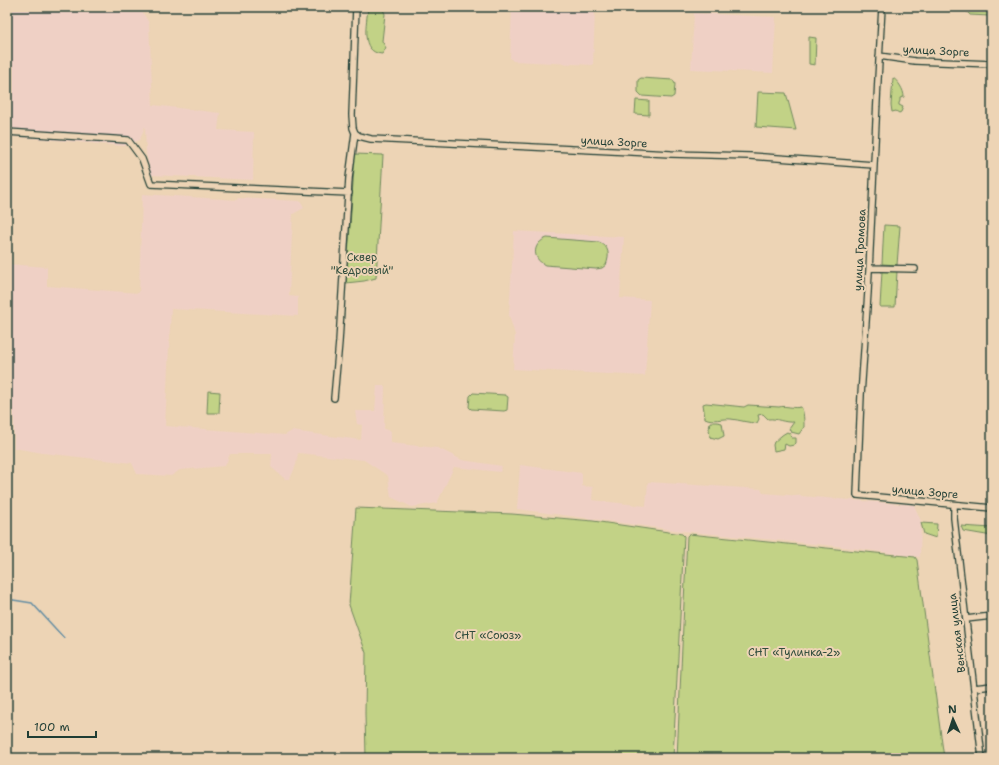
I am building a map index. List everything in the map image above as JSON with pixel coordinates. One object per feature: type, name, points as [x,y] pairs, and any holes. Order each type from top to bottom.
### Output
[{"type":"street","points":[[334,398],[349,193],[355,133],[352,115],[356,7]]},
{"type":"street","name":"улица Громова","points":[[857,495],[861,402],[870,268],[882,7]]},
{"type":"street","name":"улица Зорге","points":[[879,56],[915,61],[992,64]]},
{"type":"street","points":[[7,132],[128,140],[142,159],[151,184],[349,193]]},
{"type":"street","name":"улица Зорге","points":[[355,133],[359,136],[371,139],[670,154],[750,156],[874,165]]},
{"type":"street","points":[[870,268],[915,269]]},
{"type":"street","name":"улица Зорге","points":[[857,495],[992,508]]},
{"type":"street","name":"Венская улица","points":[[954,505],[954,518],[982,758]]},
{"type":"street","points":[[966,619],[992,616]]},
{"type":"street","points":[[974,688],[992,686]]},
{"type":"shaded area","points":[[7,7],[28,7],[34,11],[93,9],[94,7],[140,8],[149,23],[153,105],[220,113],[218,130],[254,132],[253,180],[151,175],[146,153],[145,126],[140,140],[124,146],[7,136]]},
{"type":"shaded area","points":[[512,7],[595,9],[593,65],[513,61],[510,58]]},
{"type":"shaded area","points":[[694,13],[776,17],[773,73],[691,69]]},
{"type":"shaded area","points":[[142,194],[238,200],[237,198],[300,201],[304,208],[293,214],[289,296],[298,297],[298,316],[171,309],[165,426],[285,435],[292,431],[361,440],[362,425],[357,424],[355,411],[375,411],[377,386],[385,386],[384,429],[391,431],[390,443],[438,448],[462,460],[502,466],[500,472],[454,467],[437,503],[412,507],[391,497],[388,476],[364,460],[298,453],[296,465],[290,479],[285,479],[271,467],[272,454],[230,454],[225,466],[180,470],[171,476],[137,474],[132,463],[43,453],[14,448],[14,417],[7,417],[7,264],[47,267],[47,286],[139,293]]},
{"type":"shaded area","points":[[514,231],[624,237],[620,298],[650,300],[645,376],[513,369],[515,335],[509,315]]},
{"type":"shaded area","points":[[520,465],[582,473],[582,486],[593,487],[592,500],[646,506],[648,482],[761,489],[763,493],[914,505],[921,521],[920,557],[836,546],[682,531],[517,509]]},
{"type":"green space","points":[[368,7],[376,9],[382,7],[385,14],[382,41],[386,48],[382,54],[375,52],[370,48],[367,42],[366,28]]},
{"type":"green space","points":[[963,7],[989,7],[989,16],[970,15]]},
{"type":"green space","points":[[809,37],[816,38],[815,65],[809,64]]},
{"type":"green space","points":[[641,78],[673,80],[675,84],[674,96],[671,98],[642,96],[638,92],[638,80]]},
{"type":"green space","points":[[893,78],[897,81],[904,94],[904,97],[900,98],[899,105],[903,107],[899,113],[896,111],[892,112],[891,105]]},
{"type":"green space","points":[[758,92],[786,93],[796,130],[756,127]]},
{"type":"green space","points":[[636,100],[649,101],[649,115],[635,114]]},
{"type":"green space","name":"Сквер \"Кедровый\"","points":[[355,154],[383,155],[376,278],[346,283]]},
{"type":"green space","points":[[884,225],[900,226],[897,265],[882,264]]},
{"type":"green space","points":[[547,238],[599,242],[607,248],[608,251],[606,265],[602,268],[596,269],[545,265],[537,259],[536,251],[539,243]]},
{"type":"green space","points":[[882,271],[897,271],[895,307],[880,307]]},
{"type":"green space","points":[[208,391],[220,392],[219,413],[207,413]]},
{"type":"green space","points":[[473,393],[505,395],[508,397],[507,410],[471,409],[469,407],[470,396]]},
{"type":"green space","points":[[706,403],[744,407],[748,405],[784,406],[795,408],[801,407],[804,427],[799,434],[791,432],[789,429],[794,422],[768,419],[763,414],[758,415],[759,419],[757,423],[731,419],[708,419],[705,418],[703,404]]},
{"type":"green space","points":[[710,422],[722,423],[724,436],[718,439],[710,437]]},
{"type":"green space","points":[[787,432],[791,434],[790,436],[792,438],[796,438],[796,443],[789,446],[785,444],[784,449],[774,451],[774,442]]},
{"type":"green space","name":"СНТ «Союз»","points":[[356,508],[512,514],[593,521],[682,534],[684,536],[673,758],[366,758],[366,653],[349,605]]},
{"type":"green space","points":[[921,523],[937,524],[936,538],[924,534]]},
{"type":"green space","points":[[961,526],[992,528],[992,536],[963,531]]},
{"type":"green space","name":"СНТ «Тулинка-2»","points":[[689,534],[915,557],[917,560],[944,758],[677,758],[687,536]]},
{"type":"waterway","points":[[7,599],[32,603],[64,638]]}]
